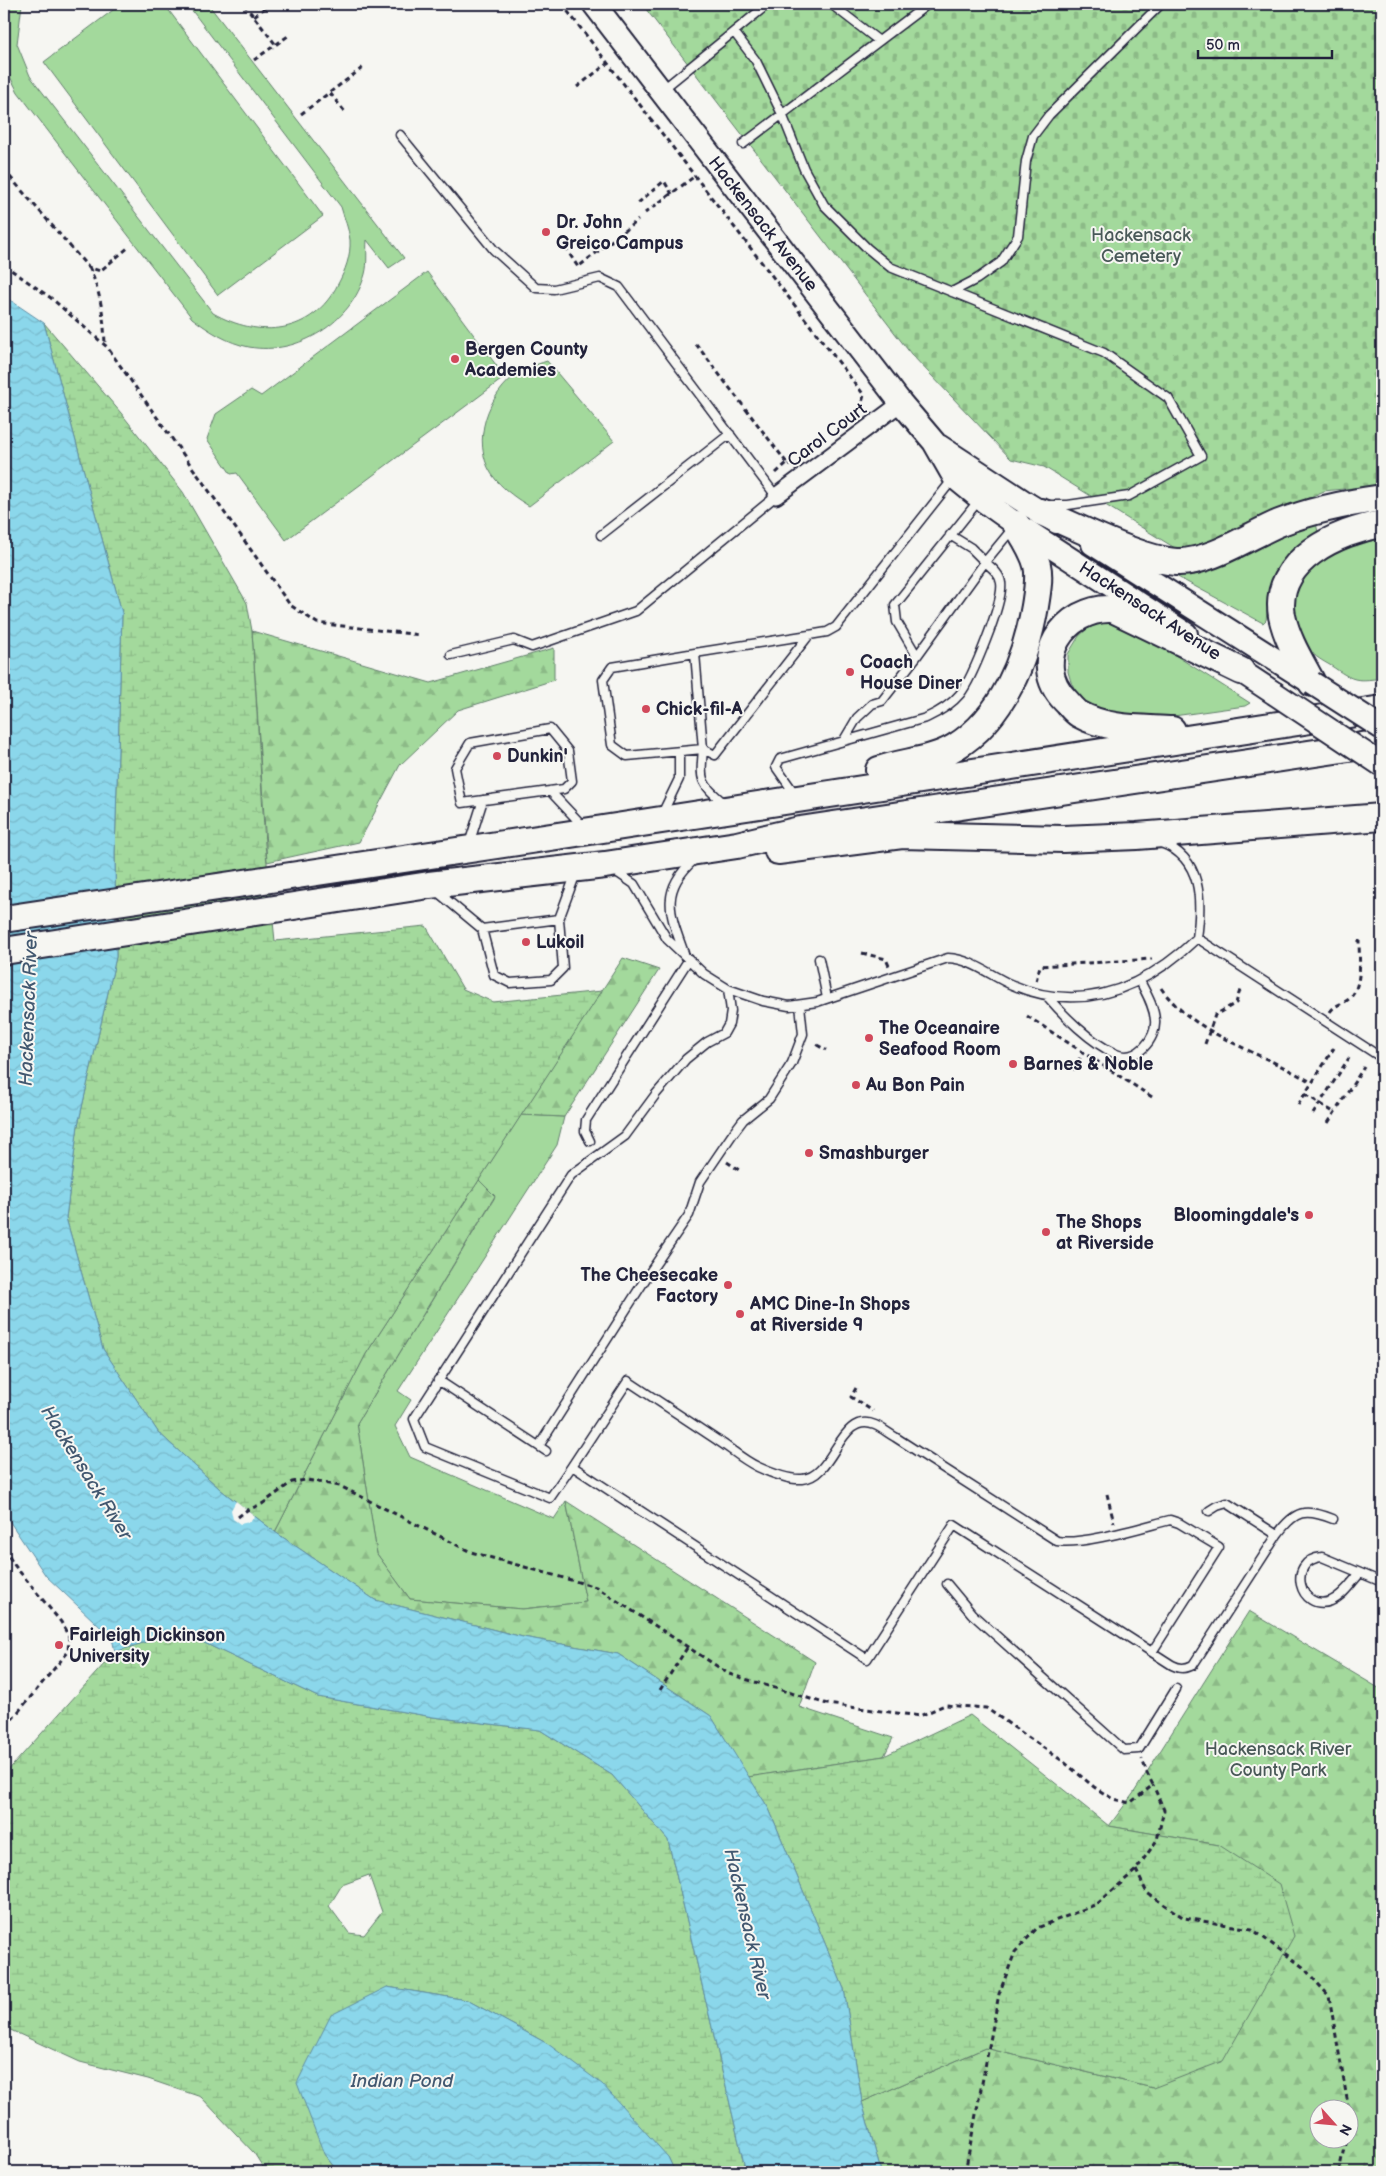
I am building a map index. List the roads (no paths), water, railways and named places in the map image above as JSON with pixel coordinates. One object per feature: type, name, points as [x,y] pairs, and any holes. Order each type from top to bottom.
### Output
[{"type":"highway","points":[[798,798],[889,767],[924,760],[942,754],[969,737],[994,712],[1022,658],[1033,621],[1037,597],[1037,564],[1031,549],[1028,514],[1156,559],[1177,562],[1200,559],[1280,523],[1317,511],[1345,503],[1382,498]]},
{"type":"highway","points":[[1312,683],[1292,645],[1283,617],[1281,607],[1287,582],[1298,564],[1327,541],[1343,533],[1382,524]]},
{"type":"highway","points":[[1221,734],[1117,727],[1106,725],[1077,713],[1062,697],[1053,681],[1050,661],[1052,651],[1059,635],[1072,621],[1088,611],[1101,608],[1112,609],[1241,671]]},
{"type":"highway","points":[[4,919],[1382,709]]},
{"type":"highway","points":[[4,951],[429,885],[545,870],[606,865],[737,845],[800,830],[1382,743]]},
{"type":"highway","points":[[737,845],[758,854],[902,835],[1063,839],[1137,836],[1382,817]]},
{"type":"main road","name":"Hackensack Avenue","points":[[594,4],[901,403],[934,442],[954,477],[981,499],[1028,514],[1312,683],[1382,728]]},
{"type":"main road","name":"Hackensack Avenue","points":[[934,442],[1028,514],[1241,671],[1382,765]]},
{"type":"street","name":"Carol Court","points":[[776,496],[901,403]]},
{"type":"lane","points":[[660,91],[768,4]]},
{"type":"lane","points":[[831,4],[878,41]]},
{"type":"lane","points":[[743,144],[928,4]]},
{"type":"lane","points":[[952,292],[1001,262],[1018,236],[1026,161],[1034,136],[1049,115],[1159,4]]},
{"type":"lane","points":[[734,32],[756,61],[782,114],[804,169],[824,206],[867,248],[890,267],[1104,353],[1168,398],[1201,456],[1129,496],[1028,514],[985,562],[882,701],[872,704],[858,718],[844,740]]},
{"type":"lane","points":[[400,135],[494,250],[536,288],[554,289],[600,278],[619,287],[776,496],[636,612],[532,647],[514,640],[451,655]]},
{"type":"lane","points":[[602,535],[730,434]]},
{"type":"lane","points":[[809,635],[715,755],[703,749],[627,756],[612,745],[603,680],[612,667],[827,632],[836,627],[954,477]]},
{"type":"lane","points":[[917,656],[897,622],[895,605],[950,534],[981,499]]},
{"type":"lane","points":[[798,798],[776,767],[780,759],[926,718],[942,710],[961,693],[990,630],[1002,584],[999,575],[971,548],[950,534]]},
{"type":"lane","points":[[695,653],[703,749],[702,780],[706,787],[731,809]]},
{"type":"lane","points":[[550,729],[568,751],[572,781],[564,789],[550,791],[462,803],[455,768],[470,743],[550,729]]},
{"type":"lane","points":[[659,820],[679,779],[678,752]]},
{"type":"lane","points":[[550,791],[588,831]]},
{"type":"lane","points":[[468,849],[483,800]]},
{"type":"lane","points":[[606,865],[634,884],[667,939],[704,974],[728,988],[763,1001],[789,1006],[800,1005],[827,998],[948,958],[962,959],[1012,984],[1034,992],[1069,997],[1100,994],[1140,981],[1160,970],[1197,938],[1201,904],[1200,889],[1191,868],[1178,853],[1164,844],[1137,836]]},
{"type":"lane","points":[[687,957],[670,913],[673,886],[683,870],[705,849]]},
{"type":"lane","points":[[429,885],[482,929],[494,975],[510,983],[551,980],[562,968],[559,919],[577,868]]},
{"type":"lane","points":[[482,929],[559,919]]},
{"type":"lane","points":[[1197,938],[1382,1058]]},
{"type":"lane","points":[[590,1141],[585,1131],[586,1120],[687,957]]},
{"type":"lane","points":[[819,959],[827,998]]},
{"type":"lane","points":[[1046,994],[1060,1012],[1094,1039],[1116,1054],[1126,1056],[1135,1054],[1143,1049],[1156,1023],[1154,1013],[1140,981]]},
{"type":"lane","points":[[728,988],[729,1024],[724,1033],[707,1042],[686,1059],[656,1094],[626,1136],[571,1176],[414,1419],[425,1447],[550,1498],[628,1381],[758,1467],[793,1478],[802,1479],[816,1474],[826,1463],[845,1434],[854,1425],[874,1425],[1057,1541],[1066,1543],[1170,1520],[1179,1523],[1218,1547],[1152,1652]]},
{"type":"lane","points":[[438,1380],[543,1449],[602,1349],[689,1215],[695,1194],[709,1169],[743,1120],[768,1099],[792,1063],[803,1034],[800,1005]]},
{"type":"lane","points":[[602,1349],[610,1354]]},
{"type":"lane","points":[[572,1466],[867,1659],[954,1525],[1177,1668],[1184,1669],[1193,1665],[1288,1519],[1302,1513],[1315,1512],[1333,1519]]},
{"type":"lane","points":[[1209,1512],[1217,1506],[1227,1504],[1277,1535]]},
{"type":"lane","points":[[1360,1573],[1340,1594],[1332,1600],[1323,1602],[1306,1596],[1300,1582],[1301,1573],[1305,1566],[1316,1557],[1322,1557],[1382,1582]]},
{"type":"lane","points":[[947,1584],[972,1614],[1124,1750],[1139,1749],[1176,1689]]},
{"type":"water","name":"Hackensack River","points":[[4,296],[44,323],[122,613],[115,853],[116,957],[78,1125],[66,1218],[103,1349],[158,1432],[221,1490],[275,1532],[375,1600],[523,1637],[618,1654],[711,1716],[769,1809],[844,1989],[862,2102],[881,2172],[746,2172],[668,1840],[612,1775],[540,1730],[433,1717],[318,1697],[179,1631],[115,1652],[112,1638],[46,1576],[4,1513]]},
{"type":"water","name":"Indian Pond","points":[[387,1987],[467,2000],[548,2044],[602,2084],[668,2157],[675,2172],[338,2172],[324,2154],[297,2083],[331,2015]]},
{"type":"place","name":"Dr. John Greico Campus","points":[[546,232]]},
{"type":"place","name":"Bergen County Academies","points":[[455,359]]},
{"type":"place","name":"Coach House Diner","points":[[850,672]]},
{"type":"place","name":"Chick-fil-A","points":[[646,709]]},
{"type":"place","name":"Dunkin'","points":[[497,756]]},
{"type":"place","name":"Lukoil","points":[[526,942]]},
{"type":"place","name":"The Oceanaire Seafood Room","points":[[869,1038]]},
{"type":"place","name":"Barnes & Noble","points":[[1013,1064]]},
{"type":"place","name":"Au Bon Pain","points":[[856,1085]]},
{"type":"place","name":"Smashburger","points":[[809,1153]]},
{"type":"place","name":"Bloomingdale's","points":[[1309,1215]]},
{"type":"place","name":"The Shops at Riverside","points":[[1046,1232]]},
{"type":"place","name":"The Cheesecake Factory","points":[[728,1285]]},
{"type":"place","name":"AMC Dine-In Shops at Riverside 9","points":[[740,1314]]},
{"type":"place","name":"Fairleigh Dickinson University","points":[[59,1645]]},
{"type":"park label","name":"Hackensack Cemetery","points":[[1141,245]]},
{"type":"park label","name":"Hackensack River County Park","points":[[1278,1759]]}]
